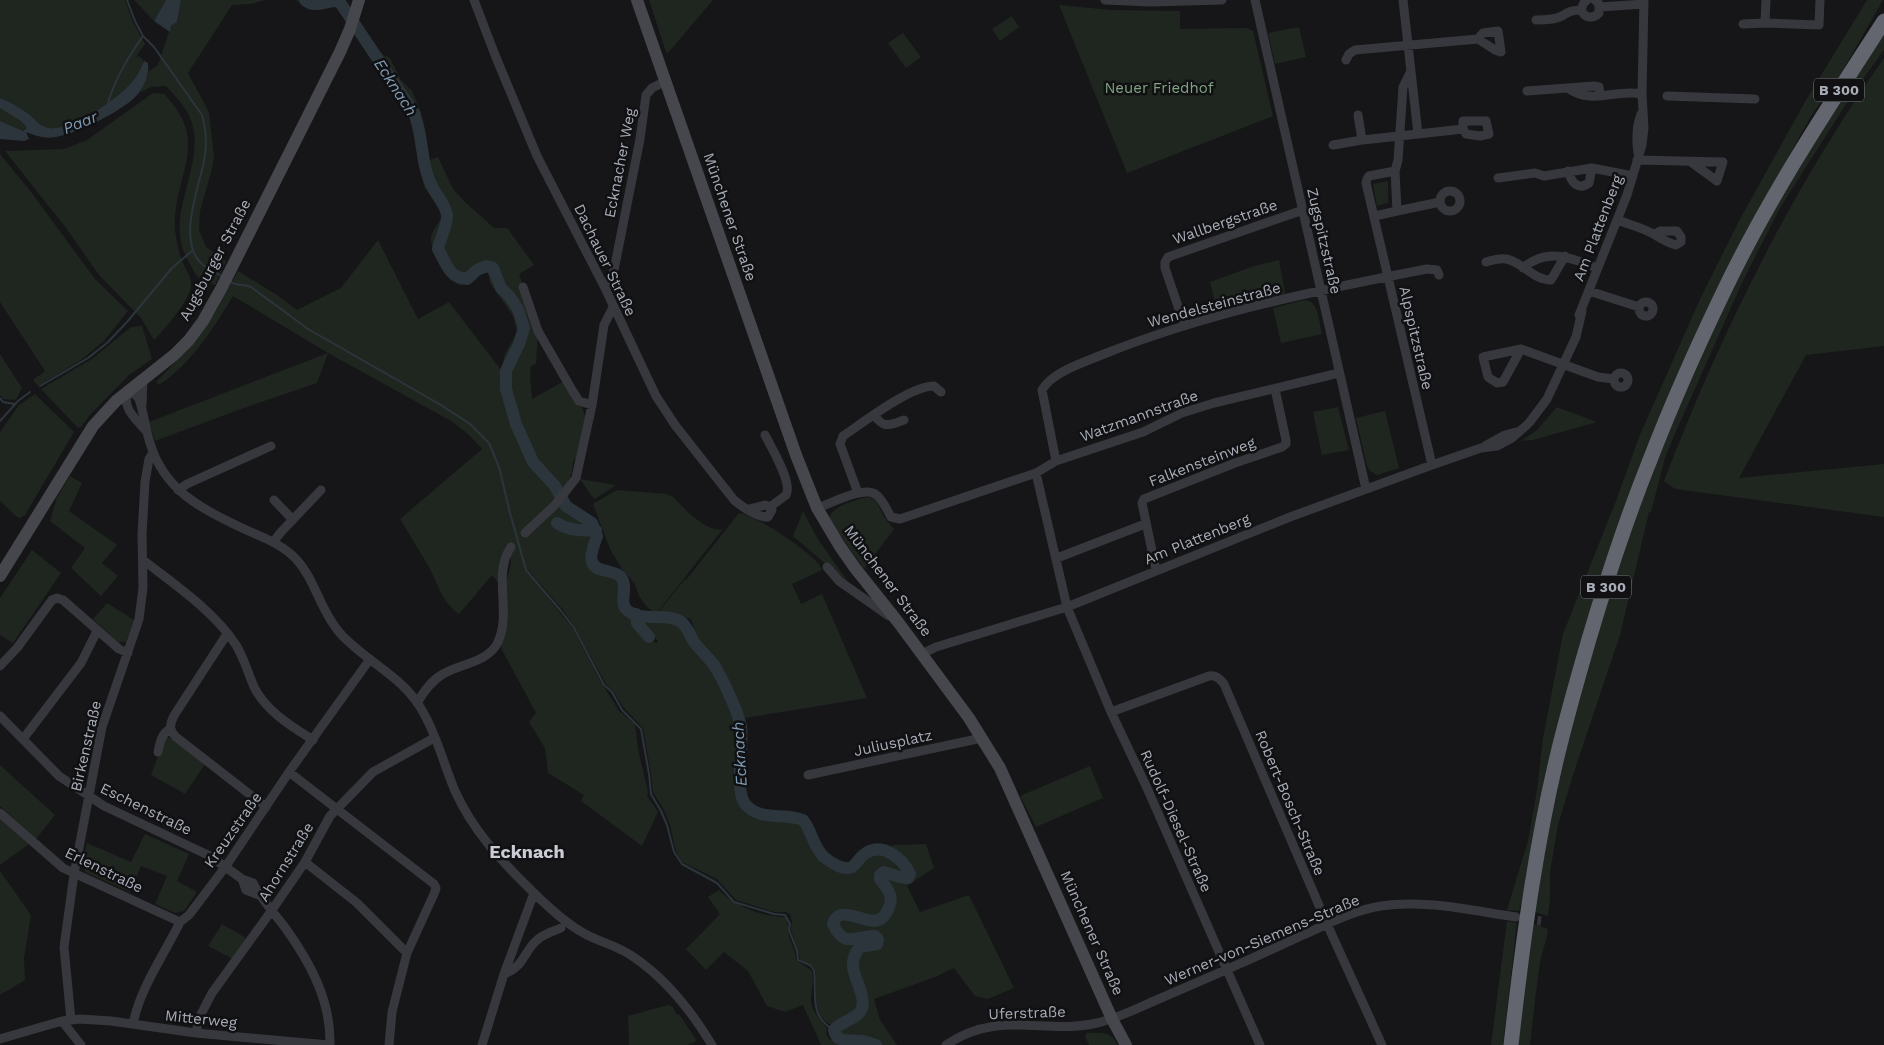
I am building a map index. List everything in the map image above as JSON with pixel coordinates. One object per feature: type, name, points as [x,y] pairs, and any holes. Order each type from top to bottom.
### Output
[{"type":"highway","name":"B 300","points":[[1511,1045],[1522,947],[1538,853],[1564,729],[1593,627],[1649,461],[1724,291],[1771,202],[1884,21]]},
{"type":"main road","name":"Augsburger Straße","points":[[0,576],[93,426],[109,408],[189,340],[203,321],[221,289],[350,29],[359,0]]},
{"type":"main road","name":"Münchener Straße","points":[[637,0],[796,455],[817,508],[854,568],[898,622],[982,738],[1010,790],[1112,1018],[1126,1045]]},
{"type":"street","name":"Dachauer Straße","points":[[474,0],[537,156],[605,288],[664,410],[734,500],[744,508],[763,517],[770,514],[772,510],[770,507],[786,495],[788,487],[780,464],[765,435]]},
{"type":"street","points":[[1105,0],[1150,2],[1217,0]]},
{"type":"street","name":"Zugspitzstraße","points":[[1255,0],[1366,489]]},
{"type":"street","points":[[1403,0],[1418,134]]},
{"type":"street","points":[[1581,10],[1587,0]]},
{"type":"street","points":[[1765,23],[1766,0]]},
{"type":"street","points":[[1743,24],[1819,25],[1820,0]]},
{"type":"street","points":[[1581,10],[1586,17],[1592,18],[1599,13],[1597,4],[1644,2]]},
{"type":"street","name":"Am Plattenberg","points":[[922,654],[941,645],[1067,607],[1156,570],[1366,489],[1481,448],[1505,435],[1519,432],[1548,399],[1564,364],[1570,349],[1571,335],[1618,220],[1633,176],[1638,157],[1636,142],[1637,124],[1642,112],[1644,2]]},
{"type":"street","points":[[1536,20],[1556,18],[1571,10],[1581,10]]},
{"type":"street","points":[[1346,60],[1349,54],[1355,50],[1478,39]]},
{"type":"street","points":[[1397,211],[1395,172],[1398,160],[1404,87],[1411,71]]},
{"type":"street","name":"Ecknacher Weg","points":[[605,288],[614,270],[635,164],[646,95],[652,88],[666,82]]},
{"type":"street","points":[[1527,92],[1568,88],[1577,94],[1590,97],[1634,92],[1642,94]]},
{"type":"street","points":[[1667,96],[1755,99]]},
{"type":"street","points":[[1358,115],[1362,140]]},
{"type":"street","points":[[1333,145],[1463,129]]},
{"type":"street","points":[[1638,157],[1691,162]]},
{"type":"street","points":[[1498,178],[1535,173],[1544,176],[1592,168],[1633,176]]},
{"type":"street","points":[[1568,171],[1571,181],[1577,186],[1584,186],[1590,183],[1592,168]]},
{"type":"street","name":"Alpspitzstraße","points":[[1395,172],[1369,176],[1367,179],[1387,276],[1432,465]]},
{"type":"street","points":[[1375,216],[1440,202]]},
{"type":"street","name":"Wallbergstraße","points":[[1184,324],[1164,268],[1164,262],[1168,257],[1303,210]]},
{"type":"street","points":[[1618,220],[1655,234]]},
{"type":"street","points":[[1523,268],[1532,260],[1547,256],[1565,256],[1598,268]]},
{"type":"street","points":[[1486,262],[1504,258],[1528,272],[1546,280],[1551,280],[1565,256]]},
{"type":"street","name":"Wendelsteinstraße","points":[[1056,461],[1042,390],[1051,379],[1085,362],[1184,324],[1387,276],[1427,269],[1437,270],[1440,275]]},
{"type":"street","points":[[523,287],[538,331],[568,383],[579,401],[592,405]]},
{"type":"street","points":[[1589,292],[1639,307]]},
{"type":"street","points":[[525,533],[555,505],[576,478],[592,405],[604,326],[613,307]]},
{"type":"street","points":[[1520,350],[1503,382],[1497,383],[1488,377],[1483,357],[1520,350],[1598,376],[1614,379]]},
{"type":"street","name":"Watzmannstraße","points":[[858,493],[865,491],[875,494],[879,497],[891,517],[900,519],[1036,473],[1056,461],[1143,432],[1182,413],[1214,403],[1339,373]]},
{"type":"street","points":[[143,380],[142,408],[146,431],[153,453],[162,471],[178,490],[212,513],[274,541],[303,567],[324,610],[338,631],[352,645],[401,684],[417,703],[423,712],[457,794],[469,817],[492,849],[534,893],[567,923],[587,935],[634,957],[655,974],[678,998],[704,1031],[712,1045]]},
{"type":"street","points":[[817,508],[858,493],[840,444],[842,436],[905,396],[929,386],[934,386],[941,392]]},
{"type":"street","name":"Falkensteinweg","points":[[1156,570],[1145,524],[1142,503],[1144,499],[1286,444],[1275,389]]},
{"type":"street","points":[[142,408],[136,395],[128,392],[126,402],[131,413],[146,431]]},
{"type":"street","points":[[109,408],[131,413]]},
{"type":"street","points":[[874,414],[880,423],[884,425],[904,420]]},
{"type":"street","points":[[178,490],[187,484],[271,446]]},
{"type":"street","name":"Birkenstraße","points":[[78,1042],[71,1020],[64,947],[74,874],[102,727],[136,630],[140,613],[143,588],[142,534],[144,482],[149,458],[153,453]]},
{"type":"street","points":[[1036,473],[1067,607]]},
{"type":"street","points":[[274,541],[280,532],[321,490]]},
{"type":"street","points":[[274,500],[293,520]]},
{"type":"street","points":[[1057,558],[1145,524]]},
{"type":"street","points":[[417,703],[436,678],[483,657],[494,648],[504,622],[504,565],[511,547]]},
{"type":"street","points":[[143,560],[188,596],[216,622],[236,645],[255,688],[263,700],[274,712],[313,740]]},
{"type":"street","points":[[827,566],[839,581],[898,622]]},
{"type":"street","points":[[0,666],[17,648],[52,600],[57,598],[63,600],[119,649],[128,653]]},
{"type":"street","name":"Rudolf-Diesel-Straße","points":[[1067,607],[1111,712],[1147,788],[1260,1045]]},
{"type":"street","points":[[23,739],[80,663],[97,631]]},
{"type":"street","points":[[227,634],[174,714],[170,729],[176,737],[266,807]]},
{"type":"street","name":"Kreuzstraße","points":[[133,1024],[145,988],[180,922],[189,915],[226,866],[289,772],[370,658]]},
{"type":"street","name":"Robert-Bosch-Straße","points":[[1111,712],[1208,676],[1220,678],[1382,1045]]},
{"type":"street","name":"Eschenstraße","points":[[0,716],[59,776],[104,806],[174,837],[226,866],[242,879],[253,882],[259,895],[290,934],[314,973],[326,1003],[330,1031],[329,1045]]},
{"type":"street","points":[[158,752],[162,738],[170,729]]},
{"type":"street","name":"Ahornstraße","points":[[196,1033],[199,1018],[212,992],[305,862],[330,816],[373,772],[434,738]]},
{"type":"street","name":"Juliusplatz","points":[[808,775],[982,738]]},
{"type":"street","points":[[289,772],[434,884],[434,894],[407,953],[392,1012],[389,1045]]},
{"type":"street","name":"Erlenstraße","points":[[0,813],[56,862],[74,874],[180,922]]},
{"type":"street","points":[[305,862],[357,904],[407,953]]},
{"type":"street","points":[[482,1045],[504,974],[534,893]]},
{"type":"street","name":"Werner-von-Siemens-Straße","points":[[1112,1018],[1354,913],[1380,906],[1408,904],[1516,918]]},
{"type":"street","points":[[504,974],[521,964],[534,942],[560,928]]},
{"type":"street","name":"Uferstraße","points":[[946,1045],[966,1034],[988,1027],[1030,1024],[1097,1024],[1112,1018]]},
{"type":"street","points":[[0,1039],[71,1020]]},
{"type":"street","name":"Birkenstraße","points":[[71,1020],[78,1042]]},
{"type":"street","name":"Mitterweg","points":[[71,1020],[133,1024],[196,1033],[329,1045]]},
{"type":"green space","points":[[0,0],[125,0],[133,22],[145,44],[136,57],[139,56],[144,61],[131,83],[101,108],[65,126],[45,127],[30,115],[0,98]]},
{"type":"green space","points":[[134,0],[166,0],[154,21]]},
{"type":"green space","points":[[181,0],[265,0],[251,4],[232,5],[188,73],[209,112],[214,156],[200,211],[199,230],[206,247],[226,261],[215,285],[198,277],[182,247],[181,213],[193,162],[195,144],[191,121],[182,105],[166,86],[151,87],[139,93],[149,71],[158,65],[171,26],[177,22]]},
{"type":"green space","points":[[295,0],[320,2],[340,0],[348,10],[346,16],[336,2],[310,8]]},
{"type":"green space","points":[[649,0],[713,0],[668,53],[666,52]]},
{"type":"green space","points":[[1867,0],[1883,0],[1839,77],[1811,116],[1765,199],[1645,455],[1519,911],[1507,910],[1528,841],[1537,790],[1543,738],[1563,634],[1616,501],[1639,437],[1700,299],[1740,219],[1806,100]]},
{"type":"green space","name":"Neuer Friedhof","points":[[1059,5],[1112,10],[1180,11],[1180,29],[1247,28],[1253,31],[1273,116],[1127,173]]},
{"type":"green space","points":[[1012,16],[1019,27],[1000,41],[992,29]]},
{"type":"green space","points":[[359,20],[382,54],[390,58],[401,80],[412,91],[421,112],[427,161],[438,157],[453,189],[494,228],[507,228],[534,265],[519,274],[538,331],[536,364],[531,366],[530,377],[532,399],[564,381],[585,416],[576,458],[573,461],[572,472],[559,505],[565,511],[588,523],[587,528],[565,525],[557,519],[553,520],[553,523],[570,533],[579,532],[593,535],[586,550],[591,567],[598,573],[617,577],[621,581],[621,603],[624,612],[635,619],[645,637],[657,643],[658,641],[646,631],[641,623],[642,619],[672,621],[686,634],[691,643],[689,644],[703,657],[714,672],[737,721],[739,732],[736,787],[738,797],[744,806],[757,815],[779,821],[796,820],[801,822],[818,857],[836,869],[853,870],[865,858],[875,852],[892,858],[901,867],[902,873],[880,869],[875,874],[874,880],[882,888],[888,902],[888,907],[880,917],[864,917],[840,911],[831,919],[830,928],[840,940],[852,943],[869,938],[875,941],[874,943],[858,945],[852,951],[850,959],[851,975],[858,1000],[858,1008],[853,1014],[831,1025],[820,1015],[816,1000],[815,969],[800,959],[791,930],[792,921],[790,914],[774,912],[736,900],[717,879],[682,862],[676,852],[670,825],[664,810],[653,792],[643,728],[623,707],[606,684],[563,610],[528,570],[525,569],[573,629],[599,679],[619,711],[635,724],[638,749],[648,792],[647,796],[658,812],[642,846],[581,801],[584,795],[548,773],[545,748],[529,722],[536,713],[501,648],[506,585],[511,563],[510,555],[501,586],[492,575],[459,614],[445,599],[430,569],[400,519],[482,449],[453,422],[328,353],[233,296],[209,333],[191,356],[159,385],[156,382],[194,343],[215,313],[238,271],[297,310],[341,288],[378,240],[418,319],[449,302],[501,370],[505,354],[517,332],[513,316],[490,283],[488,273],[482,273],[471,282],[459,285],[437,257],[431,237],[443,216],[441,209],[424,187],[411,112],[401,105],[354,33]]},
{"type":"green space","points":[[1299,27],[1306,57],[1275,64],[1268,33]]},
{"type":"green space","points":[[1884,31],[1884,50],[1855,90],[1780,208],[1741,285],[1665,458],[1651,512],[1649,512],[1620,635],[1558,825],[1550,872],[1548,916],[1535,912],[1544,853],[1568,741],[1585,678],[1609,595],[1679,401],[1758,235]]},
{"type":"green space","points":[[903,33],[921,57],[906,68],[888,43]]},
{"type":"green space","points":[[1884,58],[1884,346],[1806,355],[1739,478],[1884,464],[1884,517],[1675,489],[1664,481],[1709,370],[1734,316],[1789,210],[1819,158]]},
{"type":"green space","points":[[153,93],[164,94],[178,111],[186,128],[187,159],[179,191],[175,228],[179,252],[191,283],[190,292],[181,307],[154,340],[141,318],[99,275],[66,228],[5,151],[64,149],[87,140]]},
{"type":"green space","points":[[0,108],[22,122],[27,128],[23,131],[0,121]]},
{"type":"green space","points":[[0,154],[31,192],[95,279],[128,311],[104,341],[81,360],[38,386],[33,380],[45,371],[0,302]]},
{"type":"green space","points":[[1388,181],[1388,203],[1377,206],[1373,184]]},
{"type":"green space","points":[[1279,260],[1285,294],[1217,311],[1210,282],[1254,266]]},
{"type":"green space","points":[[1304,300],[1313,304],[1319,318],[1322,334],[1281,343],[1273,308]]},
{"type":"green space","points":[[142,326],[152,359],[129,375],[78,428],[41,389],[92,359],[131,327]]},
{"type":"green space","points":[[328,353],[317,383],[155,441],[149,422]]},
{"type":"green space","points":[[0,354],[22,388],[16,400],[3,399],[0,395]]},
{"type":"green space","points":[[35,394],[74,432],[25,515],[20,518],[0,501],[0,432],[19,405]]},
{"type":"green space","points":[[1338,407],[1349,450],[1322,455],[1313,412]]},
{"type":"green space","points":[[1557,407],[1597,422],[1533,440],[1521,441],[1537,430]]},
{"type":"green space","points":[[1385,411],[1399,468],[1377,475],[1370,471],[1367,466],[1356,418]]},
{"type":"green space","points":[[70,476],[82,483],[69,511],[117,545],[102,563],[118,576],[101,596],[71,568],[85,548],[50,521],[57,497]]},
{"type":"green space","points":[[580,479],[616,485],[595,499]]},
{"type":"green space","points":[[617,490],[667,494],[673,497],[703,524],[716,529],[723,529],[656,614],[646,606],[639,596],[635,584],[622,569],[610,549],[593,504]]},
{"type":"green space","points":[[867,497],[876,501],[884,517],[894,529],[864,569],[829,519],[831,514],[839,507]]},
{"type":"green space","points":[[803,511],[816,536],[850,585],[793,536]]},
{"type":"green space","points":[[739,513],[755,519],[778,532],[818,563],[822,570],[792,584],[801,604],[822,594],[867,698],[745,718],[718,665],[697,639],[691,619],[657,614]]},
{"type":"green space","points":[[32,550],[61,573],[13,643],[0,635],[0,598]]},
{"type":"green space","points":[[107,603],[134,620],[126,642],[118,642],[93,619]]},
{"type":"green space","points":[[165,737],[173,739],[205,764],[185,794],[151,775]]},
{"type":"green space","points":[[0,765],[55,815],[36,839],[0,806]]},
{"type":"green space","points":[[1090,766],[1103,798],[1036,827],[1020,796]]},
{"type":"green space","points":[[0,817],[29,844],[0,865]]},
{"type":"green space","points":[[145,834],[189,854],[177,881],[197,892],[184,911],[175,913],[155,904],[167,876],[141,866],[130,892],[85,872],[82,864],[87,843],[131,862]]},
{"type":"green space","points":[[926,844],[934,868],[907,886],[920,912],[969,895],[1014,988],[988,999],[975,996],[954,968],[935,977],[874,999],[880,1020],[897,1045],[880,1045],[864,1039],[848,1040],[841,1038],[838,1030],[861,1015],[865,1005],[865,997],[854,963],[855,956],[862,949],[878,945],[880,940],[877,935],[848,937],[840,931],[836,923],[837,920],[847,918],[874,922],[885,918],[891,907],[894,890],[884,877],[886,875],[903,881],[908,880],[912,874],[897,853],[887,849],[893,845]]},
{"type":"green space","points":[[0,871],[31,915],[24,958],[25,980],[0,995]]},
{"type":"green space","points":[[719,890],[733,901],[750,910],[778,917],[787,917],[789,934],[796,960],[812,971],[811,1000],[813,1008],[827,1028],[826,1033],[829,1039],[847,1045],[821,1045],[803,1005],[785,1012],[767,1006],[748,971],[724,952],[706,970],[686,949],[720,914],[708,897]]},
{"type":"green space","points":[[1507,921],[1517,923],[1503,1045],[1491,1045]]},
{"type":"green space","points":[[222,924],[246,938],[233,959],[208,946]]},
{"type":"green space","points":[[1534,924],[1548,929],[1540,963],[1530,1045],[1517,1045],[1528,950]]},
{"type":"green space","points":[[668,1005],[673,1007],[677,1015],[679,1014],[697,1041],[687,1045],[629,1045],[628,1016]]},
{"type":"green space","points":[[1086,1033],[1108,1035],[1118,1045],[1089,1045],[1085,1037]]},
{"type":"green space","points":[[857,1043],[868,1045],[847,1045]]},
{"type":"water","points":[[166,0],[181,0],[177,22],[171,26],[170,32],[154,21]]},
{"type":"water","name":"Paar","points":[[144,61],[148,63],[148,73],[139,93],[132,100],[106,117],[75,132],[52,138],[26,132],[29,139],[24,141],[0,139],[0,121],[23,131],[27,128],[22,122],[0,108],[0,98],[30,115],[45,127],[65,126],[89,115],[112,100],[136,77]]},
{"type":"waterway","points":[[127,0],[143,36],[154,47],[202,115],[206,149],[192,213],[191,240],[194,252],[200,262],[223,277]]},
{"type":"waterway","name":"Ecknach","points":[[305,0],[313,4],[339,1],[414,113],[426,170],[447,215],[438,249],[452,273],[461,278],[467,279],[477,270],[486,266],[493,268],[501,288],[518,309],[524,328],[519,344],[506,371],[506,389],[516,424],[533,462],[555,486],[566,506],[592,523],[597,536],[591,556],[593,565],[614,573],[623,580],[625,608],[635,615],[676,619],[682,623],[694,642],[714,665],[730,696],[741,727],[740,780],[742,799],[746,805],[752,810],[766,815],[803,820],[820,853],[837,865],[845,868],[852,867],[864,854],[872,850],[879,850],[892,854],[907,868],[910,874],[908,878],[884,872],[880,875],[880,879],[889,892],[891,899],[885,915],[880,919],[874,921],[840,915],[835,918],[833,924],[837,932],[847,939],[868,936],[875,936],[878,939],[877,944],[860,947],[853,963],[863,1000],[862,1008],[857,1015],[840,1024],[834,1030],[838,1038],[842,1040],[863,1041],[876,1045]]},
{"type":"waterway","points":[[107,107],[113,88],[122,70],[143,36]]},
{"type":"waterway","points":[[40,386],[88,358],[107,343],[172,268],[193,250]]},
{"type":"waterway","points":[[231,282],[251,287],[308,329],[441,405],[470,424],[489,443],[499,467],[526,570],[574,628],[604,685],[612,692],[622,710],[641,729],[651,794],[667,825],[674,852],[682,864],[717,883],[734,902],[774,914],[785,915],[790,924],[789,930],[797,951],[798,960],[810,965],[814,970],[817,1011],[820,1018],[834,1030]]},
{"type":"waterway","points":[[0,421],[18,401],[30,392]]},
{"type":"waterway","points":[[0,398],[3,402],[15,404]]},
{"type":"waterway","name":"Ecknach","points":[[557,523],[571,529],[596,530]]},
{"type":"waterway","name":"Ecknach","points":[[636,614],[637,623],[649,637]]},
{"type":"tunnel","points":[[1524,919],[1541,921]]},
{"type":"district","name":"Ecknach","points":[[527,852]]}]
